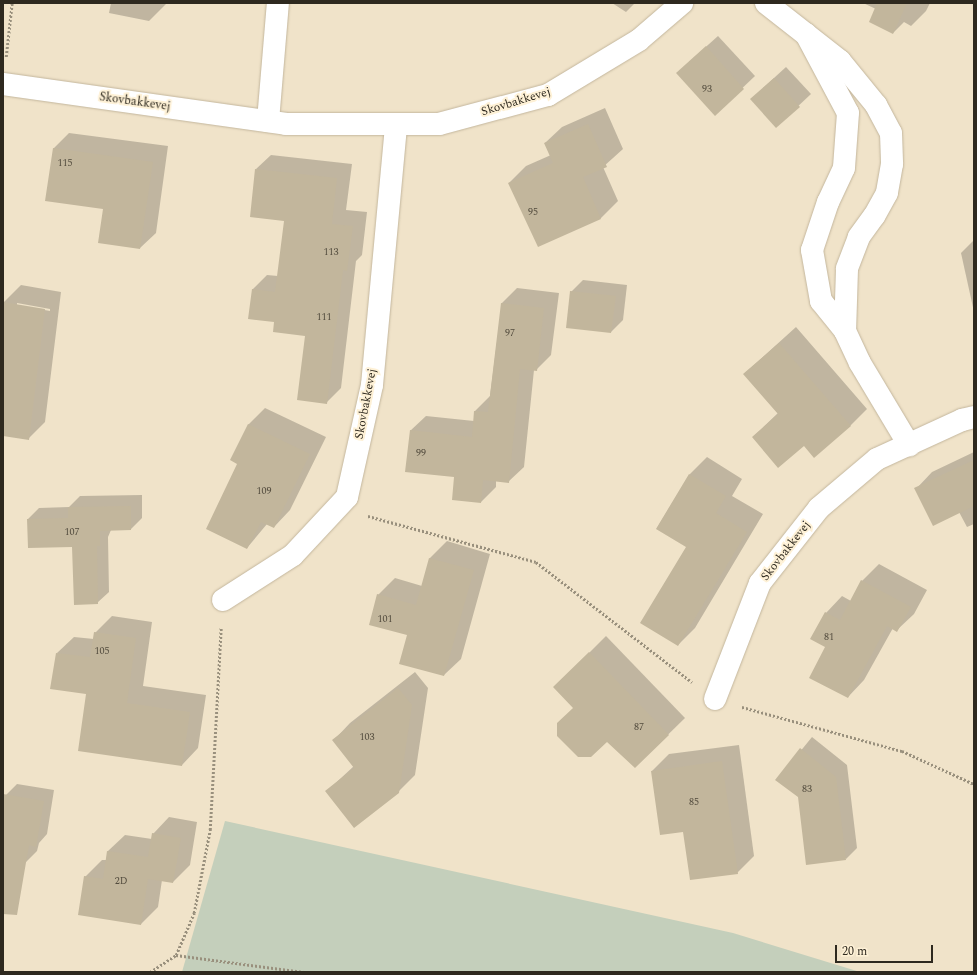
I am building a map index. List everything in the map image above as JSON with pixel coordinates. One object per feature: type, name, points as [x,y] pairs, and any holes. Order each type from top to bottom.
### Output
[{"type":"street","points":[[268,121],[278,3]]},
{"type":"street","name":"Skovbakkevej","points":[[4,74],[286,124],[439,124],[548,95],[639,40],[682,3]]},
{"type":"street","points":[[766,3],[840,61],[876,105],[891,133],[892,164],[887,193],[874,216],[859,237],[847,269],[845,331]]},
{"type":"street","points":[[806,34],[848,113],[844,168],[828,202],[812,250],[821,301],[845,331],[860,362],[909,444]]},
{"type":"street","name":"Skovbakkevej","points":[[223,600],[293,555],[346,497],[372,385],[396,124]]},
{"type":"street","name":"Skovbakkevej","points":[[715,699],[760,583],[819,508],[877,459],[974,417]]},
{"type":"path","points":[[4,74],[12,3]]},
{"type":"path","points":[[336,508],[536,562],[715,699],[902,751],[974,784]]},
{"type":"path","points":[[150,972],[176,955],[194,913],[210,830],[216,692],[223,600]]},
{"type":"path","points":[[176,955],[304,972]]},
{"type":"green space","points":[[225,821],[733,933],[860,972],[182,972]]},
{"type":"building","points":[[877,3],[907,3],[893,34],[869,22]]},
{"type":"building","points":[[706,46],[744,89],[715,116],[676,73]]},
{"type":"building","points":[[774,78],[800,107],[776,128],[750,99]]},
{"type":"building","points":[[588,124],[607,167],[583,177],[601,219],[538,247],[508,183],[553,163],[544,143]]},
{"type":"building","points":[[53,148],[153,162],[140,249],[98,243],[103,209],[45,201]]},
{"type":"building","points":[[255,169],[337,178],[332,224],[353,226],[347,271],[343,270],[327,404],[297,400],[305,336],[273,332],[274,322],[248,319],[252,289],[275,292],[284,221],[250,217]]},
{"type":"building","points":[[570,291],[616,296],[611,333],[566,328]]},
{"type":"building","points":[[3,302],[45,309],[29,440],[3,436]]},
{"type":"building","points":[[501,303],[544,308],[537,371],[520,369],[509,483],[483,480],[481,503],[452,500],[454,477],[405,472],[410,430],[472,437],[474,411],[488,412]]},
{"type":"building","points":[[779,343],[851,426],[814,458],[804,446],[778,468],[752,437],[778,414],[743,374]]},
{"type":"building","points":[[248,424],[310,454],[274,528],[261,522],[247,549],[206,529],[237,464],[230,460]]},
{"type":"building","points":[[974,460],[974,506],[933,526],[914,488]]},
{"type":"building","points":[[689,474],[726,496],[716,513],[747,532],[678,646],[640,623],[686,547],[656,529]]},
{"type":"building","points":[[131,506],[131,530],[100,531],[100,546],[97,546],[98,604],[74,605],[72,547],[28,548],[27,519],[68,518],[68,507]]},
{"type":"building","points":[[429,558],[474,570],[444,676],[399,664],[407,635],[369,625],[377,594],[416,605]]},
{"type":"building","points":[[861,580],[911,607],[897,632],[887,626],[848,698],[809,678],[825,647],[810,639],[825,612],[840,620]]},
{"type":"building","points":[[94,632],[136,638],[127,703],[190,712],[182,766],[78,751],[86,694],[50,689],[56,653],[90,657]]},
{"type":"building","points":[[589,652],[669,735],[635,768],[607,742],[591,757],[578,757],[557,736],[557,723],[573,708],[553,687]]},
{"type":"building","points":[[398,688],[412,705],[399,793],[354,828],[325,791],[354,768],[332,740]]},
{"type":"building","points":[[800,748],[836,777],[846,860],[806,865],[798,797],[775,780]]},
{"type":"building","points":[[722,761],[738,874],[690,880],[683,832],[660,835],[651,771]]},
{"type":"building","points":[[3,794],[44,801],[36,847],[29,845],[17,915],[3,914]]},
{"type":"building","points":[[152,833],[181,838],[173,883],[148,879],[141,925],[78,915],[84,876],[103,879],[107,851],[148,857]]}]
